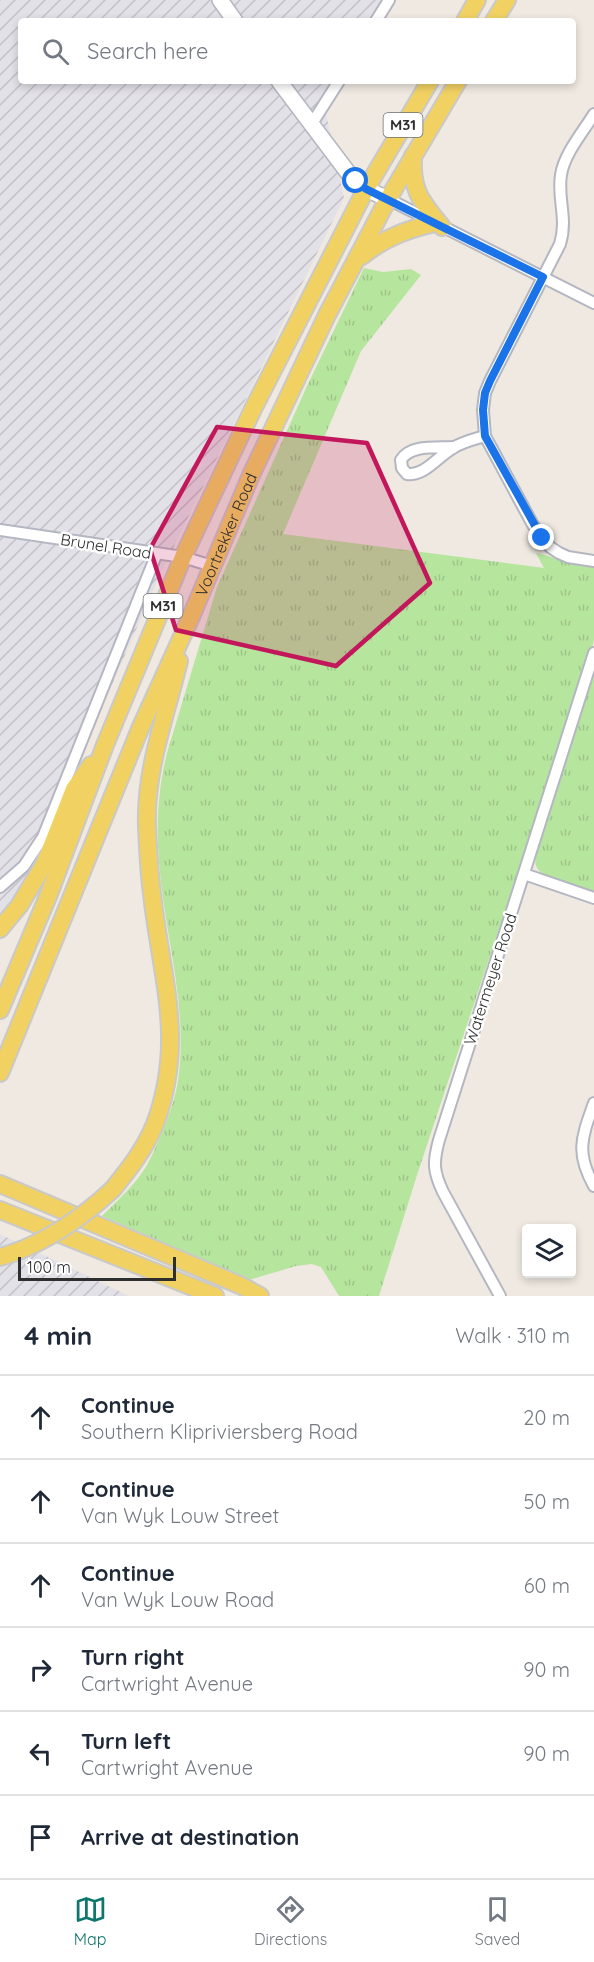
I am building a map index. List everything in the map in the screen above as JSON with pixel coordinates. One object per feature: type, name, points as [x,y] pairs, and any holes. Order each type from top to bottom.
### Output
[{"type":"main road","points":[[220,0],[233,18]]},
{"type":"main road","points":[[467,18],[477,0]]},
{"type":"main road","points":[[496,18],[507,0]]},
{"type":"main road","points":[[281,84],[345,170],[366,189],[388,199]]},
{"type":"main road","name":"Voortrekker Road","points":[[0,1010],[49,894],[105,745],[183,558],[253,409],[366,189],[428,84]]},
{"type":"main road","name":"Voortrekker Road","points":[[0,1073],[140,729],[190,620],[252,473],[327,315],[358,260],[388,199],[456,84]]},
{"type":"main road","points":[[358,260],[381,241],[403,231],[438,225],[417,193],[412,175],[413,155]]},
{"type":"main road","points":[[6,1255],[44,1240],[70,1226],[113,1189],[136,1160],[154,1125],[163,1096],[169,1066],[171,1034],[169,997],[152,894],[147,796],[154,751],[190,620]]},
{"type":"main road","points":[[0,929],[19,906],[45,863],[74,789],[105,745]]},
{"type":"main road","points":[[0,1184],[240,1291],[260,1296]]},
{"type":"main road","points":[[0,1210],[214,1296]]},
{"type":"street","points":[[378,18],[389,0]]},
{"type":"street","points":[[311,125],[337,84]]},
{"type":"street","points":[[593,118],[569,154],[561,174],[564,214],[560,244],[485,393],[483,410],[485,436],[542,538],[559,553],[568,557],[594,561]]},
{"type":"street","points":[[388,199],[594,303]]},
{"type":"street","points":[[453,447],[485,436]]},
{"type":"street","name":"Brunel Road","points":[[0,530],[157,553],[212,566]]},
{"type":"street","points":[[0,887],[24,866],[43,837],[157,553]]},
{"type":"street","name":"Watermeyer Road","points":[[500,1296],[443,1192],[434,1170],[434,1162],[439,1140],[594,653]]},
{"type":"street","points":[[524,874],[594,898]]},
{"type":"street","points":[[594,1103],[581,1151],[584,1166],[594,1186]]},
{"type":"highlighted area","points":[[217,427],[367,443],[430,583],[336,666],[176,630],[150,549]]},
{"type":"shaded area","points":[[0,0],[382,0],[371,18],[18,18],[18,84],[331,84],[323,99],[344,198],[160,575],[0,941]]},
{"type":"shaded area","points":[[0,1234],[129,1296],[0,1296]]},
{"type":"green space","points":[[364,268],[383,272],[411,269],[421,275],[361,351],[283,534],[544,568],[536,553],[594,568],[594,639],[379,1296],[339,1296],[321,1267],[312,1264],[296,1266],[249,1280],[102,1216],[132,1186],[147,1165],[166,1123],[178,1080],[181,1053],[178,998],[158,848],[160,794],[167,753],[217,587],[307,386]]},
{"type":"green space","points":[[594,673],[594,891],[543,874],[535,862],[536,852]]},
{"type":"route","points":[[356,181],[366,189],[543,277],[490,381],[483,401],[485,436],[532,525],[542,538]]}]
